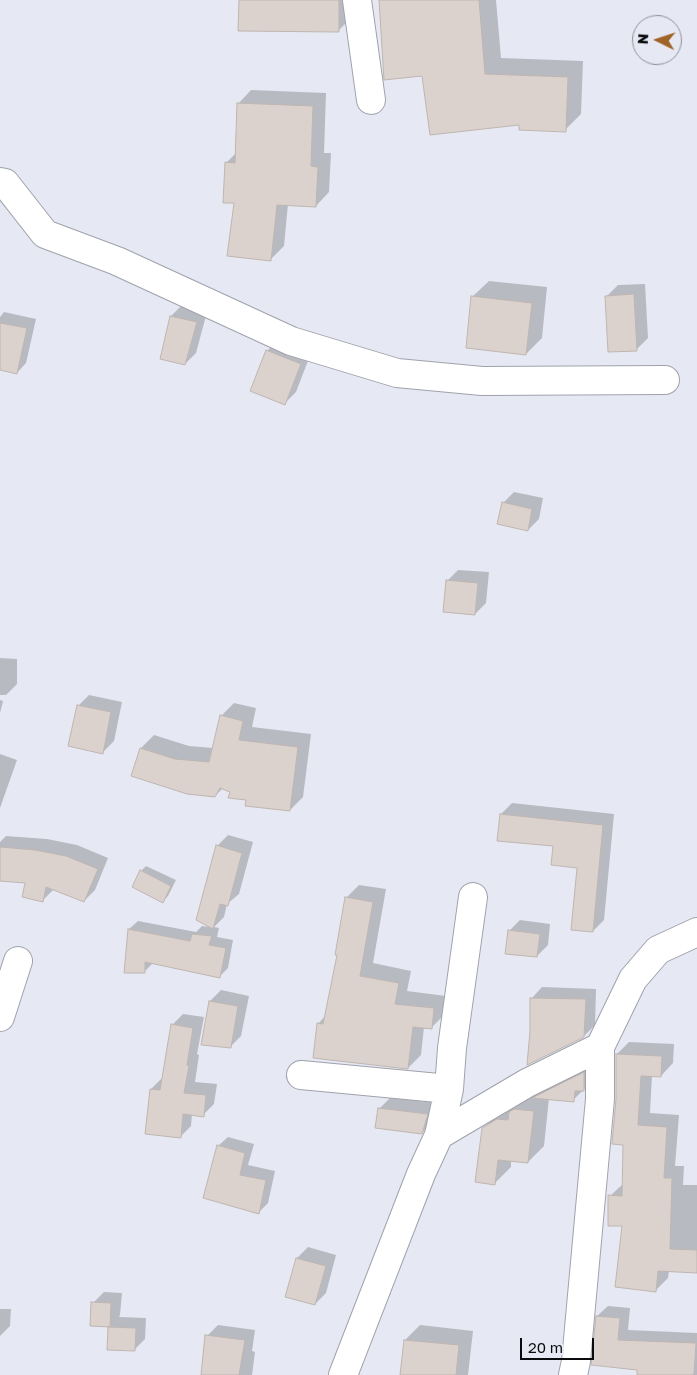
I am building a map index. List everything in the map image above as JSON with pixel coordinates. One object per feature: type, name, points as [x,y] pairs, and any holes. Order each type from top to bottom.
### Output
[{"type":"street","points":[[357,0],[371,100]]},
{"type":"street","points":[[0,182],[4,184],[44,234],[117,261],[291,341],[397,373],[482,381],[665,380]]},
{"type":"street","points":[[343,1375],[421,1174],[439,1135],[449,1089],[452,1048],[473,897]]},
{"type":"street","points":[[573,1375],[576,1361],[600,1100],[600,1047],[633,979],[658,950],[697,932]]},
{"type":"street","points":[[0,1017],[18,961]]},
{"type":"street","points":[[439,1135],[527,1083],[600,1047]]},
{"type":"street","points":[[301,1075],[449,1089]]},
{"type":"building","points":[[239,0],[339,0],[339,32],[238,31]]},
{"type":"building","points":[[379,0],[479,0],[485,74],[568,77],[566,132],[519,130],[519,125],[430,135],[422,76],[384,80]]},
{"type":"building","points":[[237,103],[313,106],[311,166],[318,167],[316,207],[277,205],[271,261],[227,256],[234,203],[223,203],[225,162],[235,163]]},
{"type":"building","points":[[634,294],[637,351],[608,352],[605,296]]},
{"type":"building","points":[[471,296],[532,303],[526,355],[466,348]]},
{"type":"building","points":[[170,316],[197,322],[185,365],[160,359]]},
{"type":"building","points":[[0,323],[27,328],[17,374],[0,370]]},
{"type":"building","points":[[266,350],[301,364],[285,405],[250,391]]},
{"type":"building","points":[[502,502],[532,509],[528,531],[497,524]]},
{"type":"building","points":[[446,580],[478,583],[475,615],[443,612]]},
{"type":"building","points":[[77,705],[111,712],[103,754],[68,746]]},
{"type":"building","points":[[220,715],[243,721],[239,740],[298,747],[290,811],[245,806],[246,800],[228,798],[230,792],[220,788],[215,797],[187,794],[131,776],[140,748],[175,759],[209,762]]},
{"type":"building","points":[[500,814],[603,825],[593,932],[571,930],[577,868],[551,865],[553,846],[497,841]]},
{"type":"building","points":[[216,845],[242,853],[228,906],[220,904],[213,929],[196,920]]},
{"type":"building","points":[[0,847],[35,850],[66,856],[98,869],[84,902],[46,887],[43,902],[22,897],[25,883],[0,881]]},
{"type":"building","points":[[140,870],[171,886],[163,903],[132,887]]},
{"type":"building","points":[[345,897],[373,902],[360,976],[399,983],[395,1004],[434,1008],[432,1029],[413,1027],[408,1069],[313,1058],[317,1023],[323,1024],[337,955],[335,955]]},
{"type":"building","points":[[128,929],[190,941],[192,934],[212,936],[209,945],[226,948],[220,978],[145,962],[145,973],[124,973]]},
{"type":"building","points":[[508,930],[540,934],[537,957],[505,954]]},
{"type":"building","points":[[530,998],[586,999],[584,1037],[527,1065],[530,1031]]},
{"type":"building","points":[[209,1001],[238,1006],[231,1048],[201,1045]]},
{"type":"building","points":[[171,1024],[193,1028],[184,1093],[206,1095],[204,1117],[183,1114],[181,1138],[145,1134],[150,1089],[160,1090]]},
{"type":"building","points":[[616,1054],[662,1056],[661,1077],[641,1076],[638,1125],[667,1127],[664,1178],[672,1178],[670,1249],[697,1250],[697,1273],[658,1271],[656,1292],[615,1287],[622,1226],[608,1226],[608,1195],[622,1196],[623,1145],[612,1144],[616,1099]]},
{"type":"building","points":[[584,1072],[584,1091],[575,1091],[574,1102],[532,1098]]},
{"type":"building","points":[[378,1108],[428,1114],[422,1134],[375,1128]]},
{"type":"building","points":[[514,1109],[534,1111],[528,1163],[498,1160],[495,1185],[475,1182],[482,1128],[497,1119],[508,1120],[509,1112]]},
{"type":"building","points":[[217,1145],[245,1153],[240,1175],[266,1180],[259,1214],[203,1198]]},
{"type":"building","points":[[296,1258],[326,1266],[315,1305],[285,1297]]},
{"type":"building","points":[[91,1302],[111,1303],[110,1327],[90,1326]]},
{"type":"building","points":[[596,1316],[620,1318],[618,1340],[696,1343],[694,1375],[637,1375],[637,1370],[591,1365]]},
{"type":"building","points":[[108,1327],[136,1328],[135,1351],[107,1350]]},
{"type":"building","points":[[205,1335],[245,1340],[239,1375],[201,1375]]},
{"type":"building","points":[[404,1340],[459,1345],[456,1375],[400,1375]]}]
